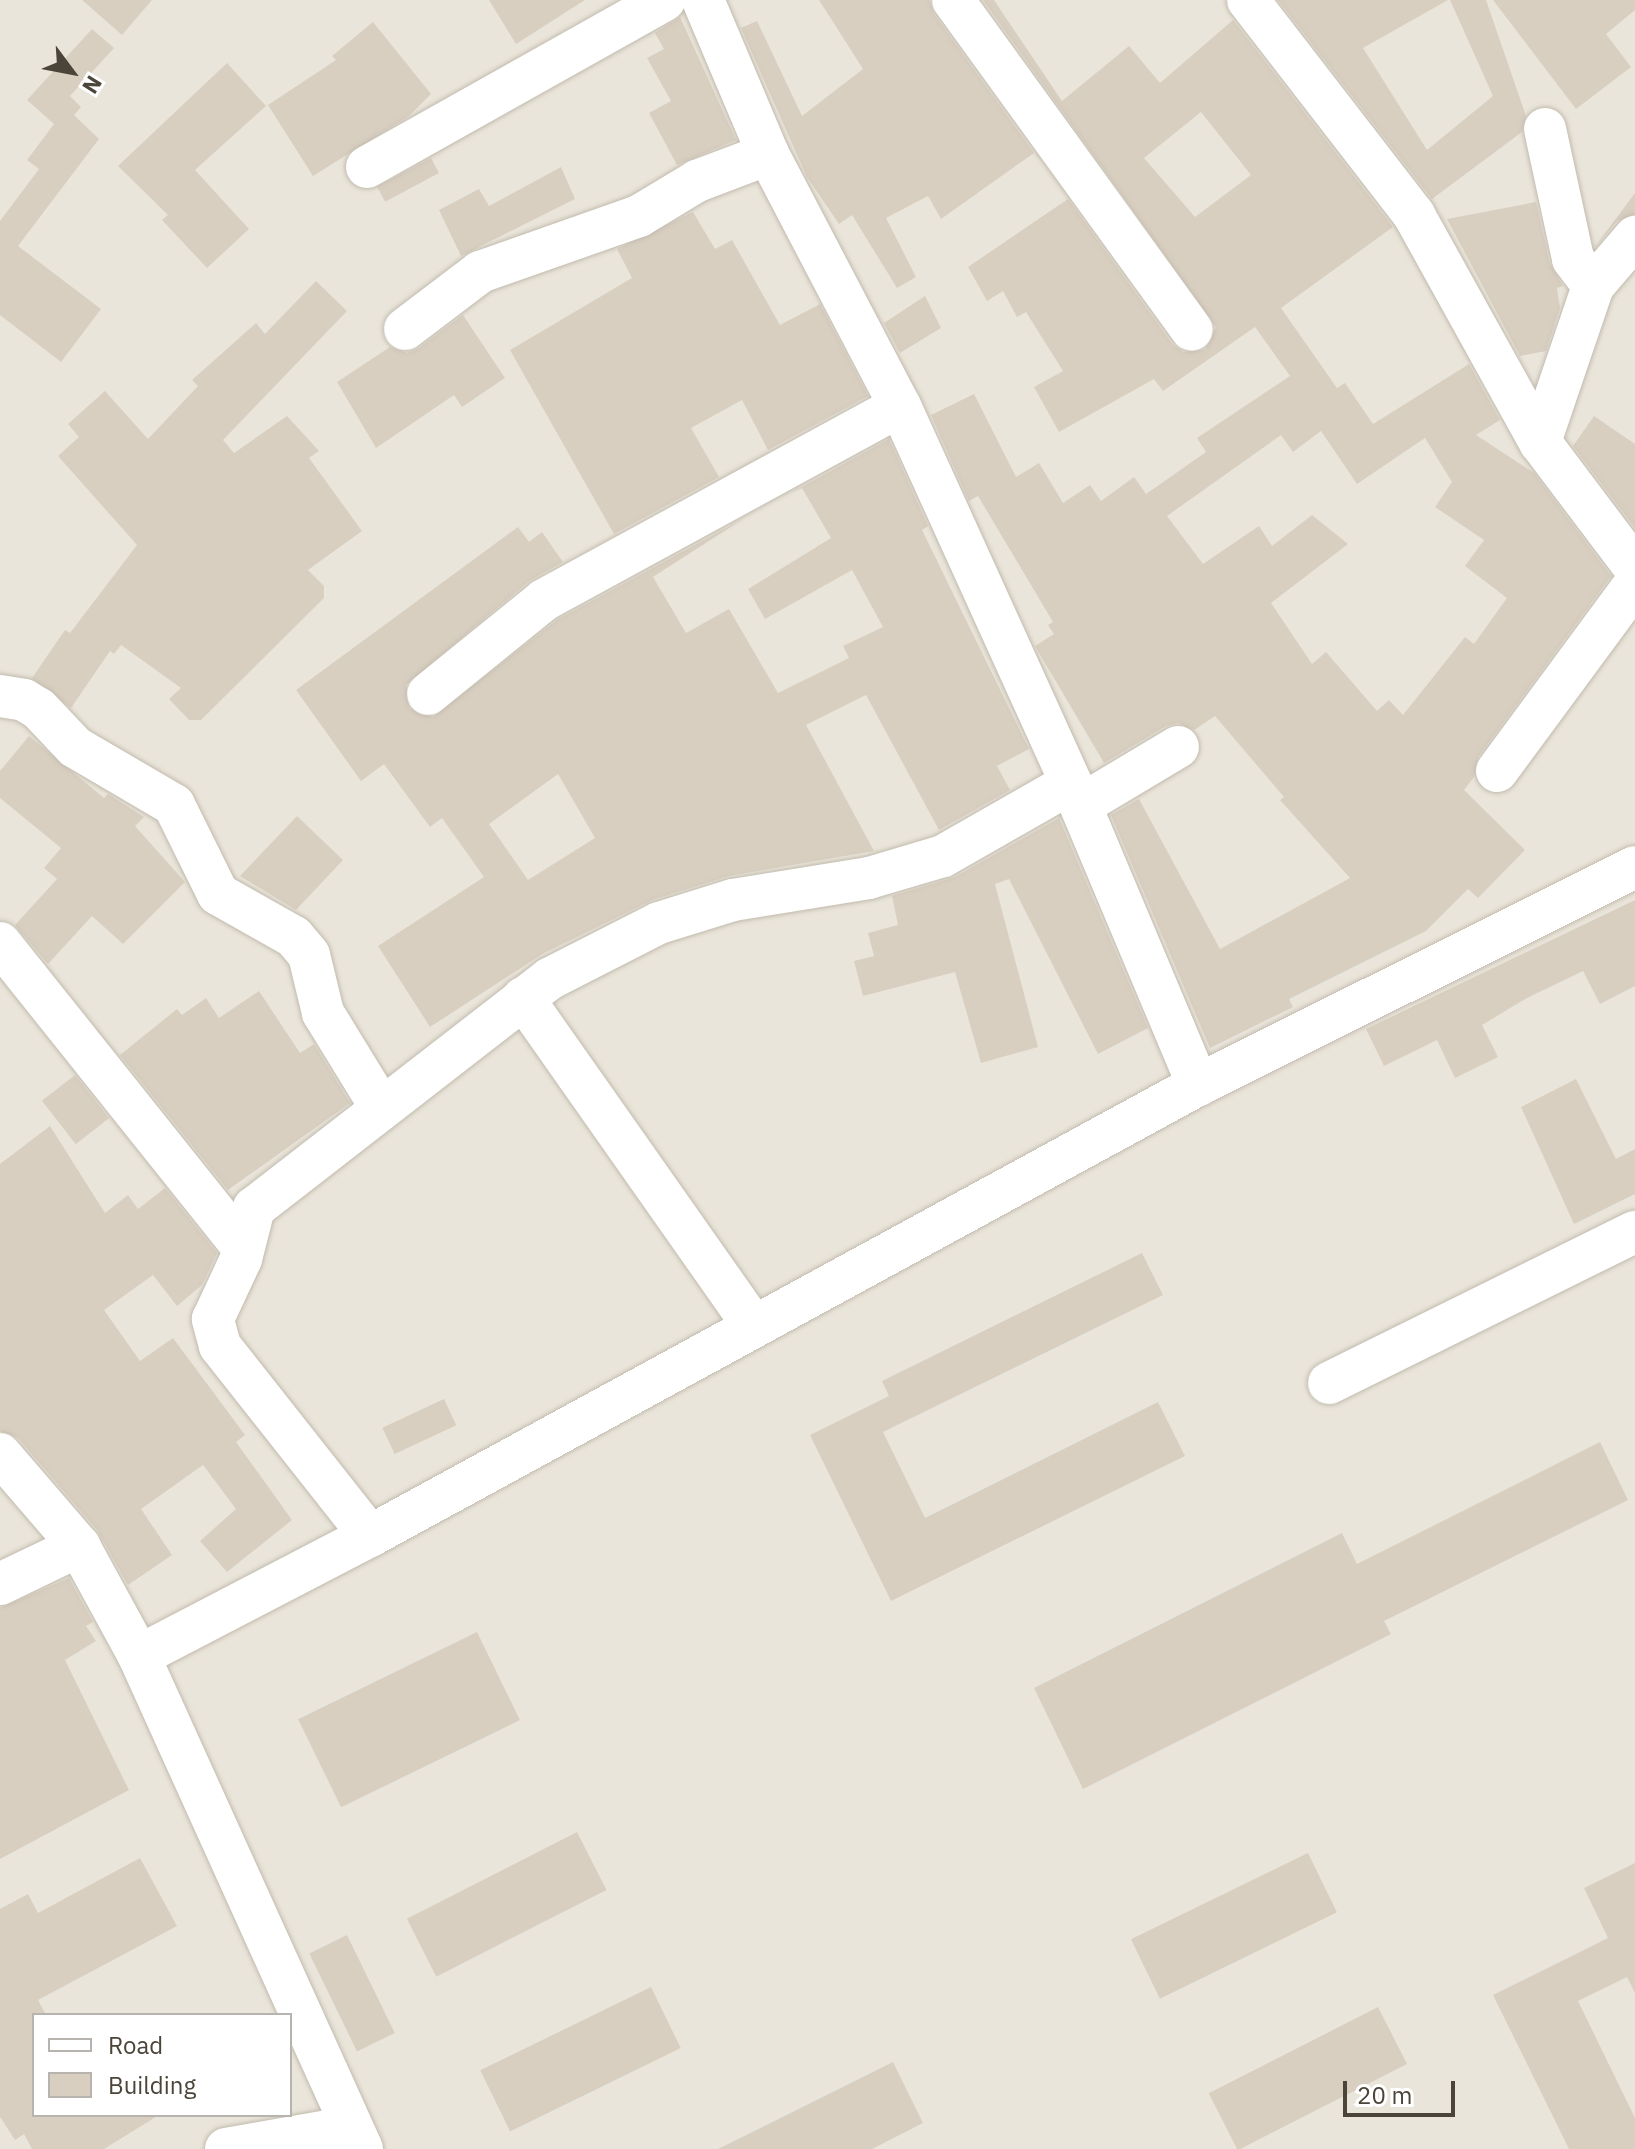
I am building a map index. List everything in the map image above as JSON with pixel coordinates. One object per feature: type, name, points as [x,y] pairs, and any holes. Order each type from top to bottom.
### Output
[{"type":"street","points":[[367,167],[664,0]]},
{"type":"street","points":[[703,0],[768,154],[900,406],[1076,794],[1198,1085]]},
{"type":"street","points":[[953,0],[1192,330]]},
{"type":"street","points":[[1248,0],[1414,215],[1540,442],[1635,568]]},
{"type":"street","points":[[1545,129],[1573,259],[1593,286]]},
{"type":"street","points":[[405,329],[480,272],[639,216],[697,181],[768,154]]},
{"type":"street","points":[[1540,442],[1593,286],[1635,237]]},
{"type":"street","points":[[428,694],[544,600],[900,406]]},
{"type":"street","points":[[1497,771],[1635,584]]},
{"type":"street","points":[[0,696],[24,700],[39,709],[75,747],[174,805],[218,894],[294,937],[309,955],[323,1013],[380,1106]]},
{"type":"street","points":[[370,1536],[220,1346],[213,1319],[254,1208],[380,1106],[549,979],[659,923],[733,900],[869,878],[943,856],[1178,747]]},
{"type":"street","points":[[139,1656],[370,1536],[1198,1085],[1635,867]]},
{"type":"street","points":[[0,943],[242,1246]]},
{"type":"street","points":[[523,998],[753,1325]]},
{"type":"street","points":[[1329,1383],[1635,1232]]},
{"type":"street","points":[[0,1454],[79,1546],[139,1656],[357,2138],[226,2149]]},
{"type":"street","points":[[0,1584],[79,1546]]},
{"type":"shaded area","points":[[0,0],[1635,0],[1635,2149],[0,2149]]},
{"type":"building","points":[[82,0],[152,0],[122,35]]},
{"type":"building","points":[[489,0],[585,0],[516,44]]},
{"type":"building","points":[[819,0],[929,0],[934,14],[1034,153],[941,219],[928,196],[886,218],[916,277],[897,288],[852,215],[839,224],[807,177],[741,28],[757,21],[802,116],[863,69]]},
{"type":"building","points":[[983,0],[994,0],[1062,101],[1129,46],[1160,83],[1233,20],[1393,227],[1281,308],[1337,388],[1345,383],[1373,424],[1469,364],[1500,420],[1476,435],[1534,473],[1611,576],[1478,757],[1474,777],[1464,790],[1525,850],[1478,898],[1468,889],[1426,931],[1289,999],[1293,1007],[1210,1048],[1111,815],[1139,799],[1220,949],[1350,878],[1280,800],[1284,797],[1215,716],[1194,730],[1178,723],[1166,726],[1104,763],[1035,646],[1054,634],[1048,625],[1053,622],[978,496],[969,501],[931,415],[974,394],[1016,477],[1039,463],[1063,503],[1090,485],[1101,501],[1134,477],[1146,494],[1206,452],[1197,438],[1290,376],[1255,327],[1163,391],[1154,379],[1059,432],[1034,387],[1063,371],[1026,312],[1017,317],[1003,291],[987,301],[968,267],[1068,199],[1173,345],[1183,352],[1205,350],[1216,327]],"holes":[[[1201,112],[1251,175],[1195,217],[1144,158]],[[1321,431],[1357,484],[1425,438],[1452,482],[1435,507],[1484,540],[1465,566],[1507,598],[1474,644],[1465,637],[1403,715],[1389,700],[1377,711],[1326,652],[1312,664],[1271,603],[1348,544],[1312,515],[1272,546],[1259,526],[1203,564],[1167,516],[1281,435],[1293,452]]]},
{"type":"building","points":[[1278,0],[1448,0],[1363,48],[1427,150],[1493,96],[1450,0],[1486,0],[1526,116],[1522,132],[1432,199]]},
{"type":"building","points":[[1493,0],[1635,0],[1635,10],[1606,34],[1631,67],[1576,109]]},
{"type":"building","points":[[680,17],[736,140],[677,165],[649,113],[671,101],[647,58],[664,49],[655,33]]},
{"type":"building","points":[[373,22],[431,94],[409,116],[313,176],[268,105],[336,60],[332,56]]},
{"type":"building","points":[[92,29],[114,48],[70,96],[81,107],[74,115],[99,139],[18,246],[101,309],[61,362],[0,315],[0,221],[39,169],[27,160],[54,124],[27,100]]},
{"type":"building","points":[[227,63],[266,106],[195,170],[249,229],[207,268],[162,220],[168,215],[118,166]]},
{"type":"building","points":[[431,158],[439,173],[385,202],[377,187]]},
{"type":"building","points":[[561,167],[575,199],[461,256],[439,210],[479,189],[489,206]]},
{"type":"building","points":[[1635,193],[1635,214],[1617,221],[1595,247]]},
{"type":"building","points":[[1536,202],[1550,264],[1563,286],[1557,288],[1560,308],[1546,351],[1520,356],[1447,219]]},
{"type":"building","points":[[693,212],[715,249],[732,240],[780,325],[820,304],[868,396],[768,450],[742,400],[691,428],[719,477],[614,534],[510,350],[632,278],[617,249]]},
{"type":"building","points":[[316,281],[347,311],[223,440],[234,453],[287,416],[319,451],[309,458],[362,531],[308,570],[324,586],[324,598],[201,720],[189,720],[169,699],[181,688],[121,645],[114,654],[110,651],[71,708],[32,678],[65,630],[70,633],[137,545],[58,456],[79,437],[68,424],[105,391],[148,439],[198,386],[192,380],[256,323],[265,334]]},
{"type":"building","points":[[925,296],[941,328],[900,353],[884,323]]},
{"type":"building","points":[[463,315],[505,378],[462,407],[454,395],[376,448],[337,382],[390,347],[407,353],[419,348]]},
{"type":"building","points":[[1594,416],[1635,444],[1635,528],[1573,446]]},
{"type":"building","points":[[889,439],[928,526],[922,530],[1029,749],[997,766],[1010,790],[939,830],[866,695],[806,725],[874,851],[729,876],[652,900],[544,953],[430,1027],[378,946],[484,877],[442,818],[430,827],[384,764],[361,781],[296,690],[518,527],[529,542],[542,532],[563,562],[529,581],[406,685],[409,708],[433,717],[557,620],[743,519],[653,577],[686,633],[729,609],[778,693],[849,658],[843,646],[883,627],[852,570],[765,619],[748,589],[831,538],[802,488],[791,493]],"holes":[[[558,774],[595,838],[528,880],[489,824]]]},
{"type":"building","points":[[29,736],[104,798],[108,794],[144,817],[135,826],[185,882],[123,944],[92,916],[48,964],[15,925],[57,879],[44,868],[61,848],[0,798],[0,771]]},
{"type":"building","points":[[297,816],[343,860],[296,910],[240,876]]},
{"type":"building","points":[[1059,818],[1148,1028],[1098,1054],[1009,879],[995,884],[1038,1047],[981,1063],[955,972],[863,996],[854,961],[874,956],[868,933],[898,925],[892,896],[955,877]]},
{"type":"building","points":[[1635,900],[1635,986],[1600,1004],[1583,971],[1527,998],[1482,1025],[1498,1057],[1455,1078],[1437,1040],[1384,1066],[1366,1029]]},
{"type":"building","points":[[259,991],[300,1053],[314,1044],[350,1103],[228,1190],[120,1055],[177,1009],[182,1015],[206,998],[219,1018]]},
{"type":"building","points":[[75,1075],[109,1118],[76,1144],[42,1101]]},
{"type":"building","points":[[1576,1079],[1616,1159],[1635,1149],[1635,1194],[1574,1224],[1521,1107]]},
{"type":"building","points":[[50,1126],[105,1213],[128,1195],[138,1209],[165,1188],[217,1253],[202,1285],[177,1306],[153,1275],[104,1310],[140,1361],[173,1338],[245,1435],[236,1442],[292,1520],[227,1572],[200,1541],[236,1509],[203,1465],[141,1509],[172,1555],[128,1585],[97,1530],[18,1438],[0,1431],[0,1164]]},
{"type":"building","points":[[1142,1253],[1163,1295],[883,1432],[925,1518],[1158,1402],[1185,1456],[891,1601],[810,1435],[889,1396],[882,1381]]},
{"type":"building","points":[[444,1399],[456,1425],[395,1454],[382,1428]]},
{"type":"building","points":[[1600,1442],[1628,1500],[1384,1621],[1391,1634],[1083,1789],[1034,1688],[1342,1533],[1357,1564]]},
{"type":"building","points":[[69,1578],[93,1622],[86,1626],[96,1641],[65,1660],[129,1790],[0,1859],[0,1608]]},
{"type":"building","points":[[477,1632],[520,1720],[341,1807],[298,1719]]},
{"type":"building","points":[[577,1832],[607,1890],[436,1977],[407,1919]]},
{"type":"building","points":[[1308,1853],[1337,1912],[1160,1999],[1131,1939]]},
{"type":"building","points":[[140,1858],[177,1926],[38,2000],[45,2013],[32,2013],[32,2117],[156,2117],[104,2149],[32,2149],[24,2134],[15,2140],[0,2117],[0,1909],[28,1894],[38,1913]]},
{"type":"building","points":[[1635,1863],[1635,1993],[1627,1977],[1578,2001],[1635,2118],[1635,2149],[1569,2149],[1493,1995],[1608,1938],[1584,1888]]},
{"type":"building","points":[[347,1935],[395,2033],[357,2051],[309,1953]]},
{"type":"building","points":[[651,1987],[681,2048],[510,2131],[480,2070]]},
{"type":"building","points":[[1378,2007],[1407,2064],[1240,2149],[1237,2149],[1209,2093]]},
{"type":"building","points":[[893,2062],[923,2123],[872,2149],[718,2149]]}]
